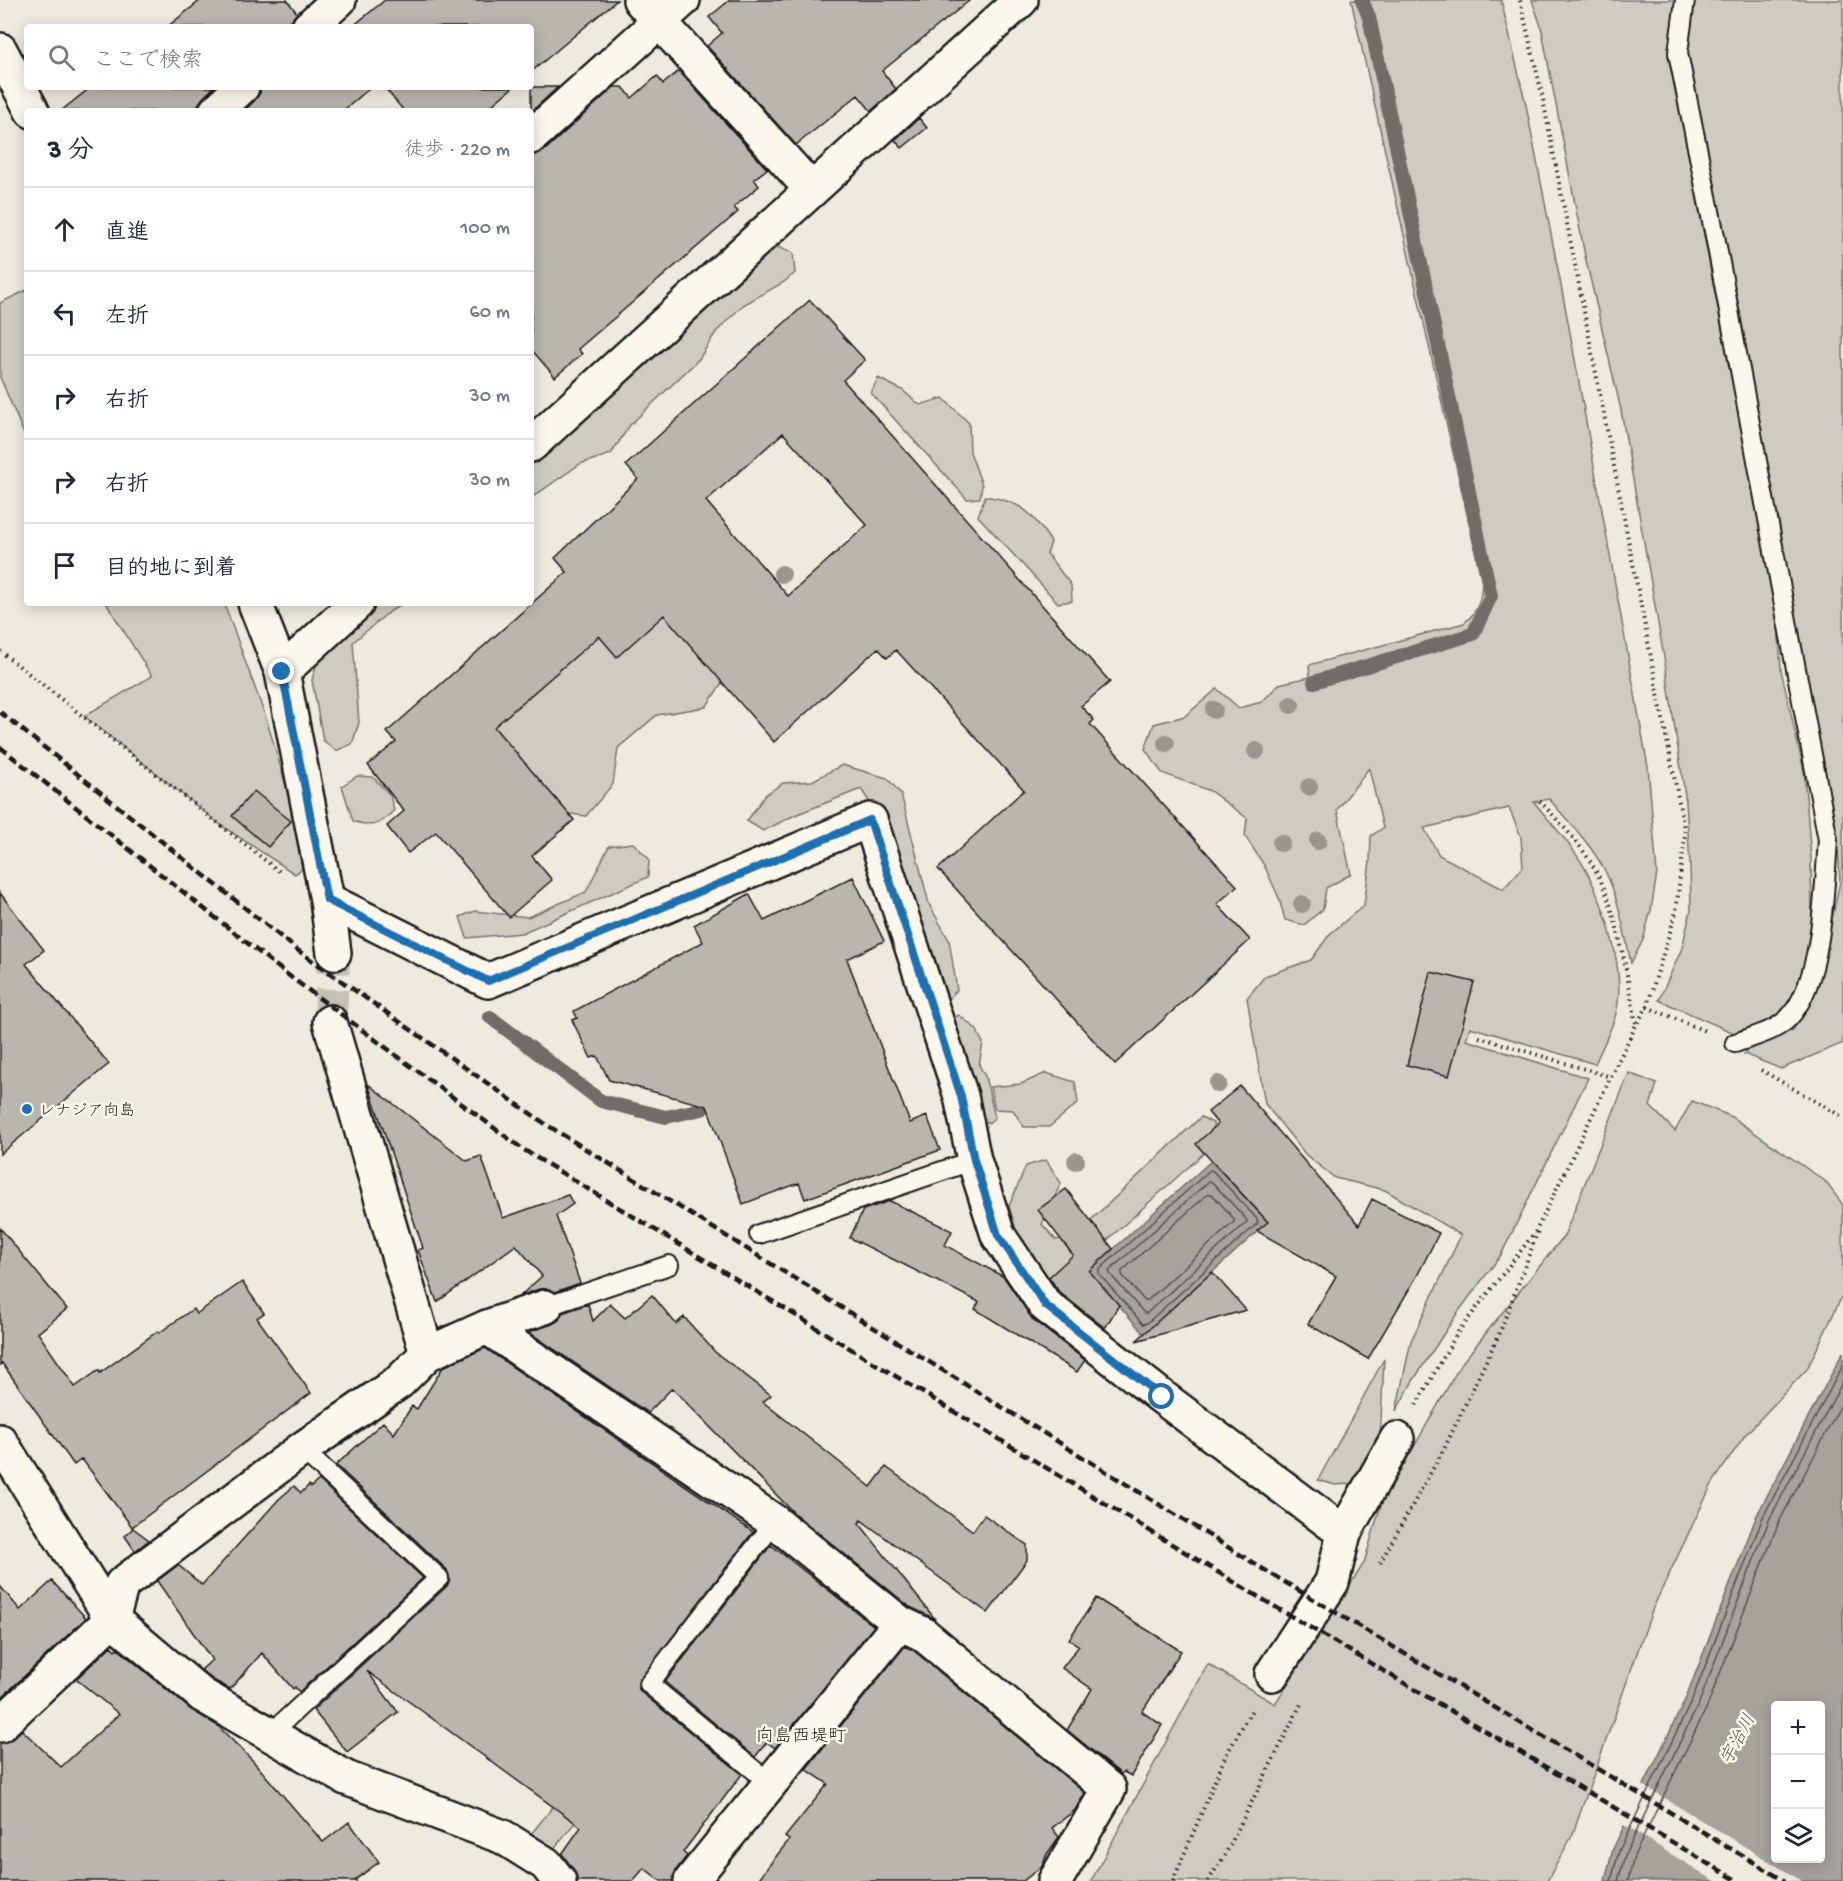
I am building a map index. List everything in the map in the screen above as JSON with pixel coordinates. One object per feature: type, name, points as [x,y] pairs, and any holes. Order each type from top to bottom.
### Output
[{"type":"street","points":[[312,24],[339,0]]},
{"type":"street","points":[[534,442],[1021,0]]},
{"type":"street","points":[[534,134],[661,7],[812,190]]},
{"type":"street","points":[[0,50],[30,108]]},
{"type":"street","points":[[219,108],[239,90]]},
{"type":"street","points":[[256,606],[282,672],[326,893],[334,953]]},
{"type":"street","points":[[282,672],[354,606]]},
{"type":"street","points":[[326,893],[488,981],[870,820],[961,1096],[974,1160],[998,1235],[1045,1305],[1162,1397],[1344,1533]]},
{"type":"street","points":[[330,1023],[427,1354]]},
{"type":"street","points":[[0,1725],[112,1619],[122,1584],[302,1449],[399,1382],[427,1354],[487,1328],[545,1307]]},
{"type":"street","points":[[487,1328],[775,1522],[900,1623],[923,1634],[1109,1789],[1054,1881]]},
{"type":"street","points":[[1272,1674],[1332,1582],[1344,1533],[1397,1439]]},
{"type":"street","points":[[0,1441],[112,1619],[202,1695],[346,1778],[503,1837],[546,1864],[559,1881]]},
{"type":"street","points":[[691,1881],[900,1623]]},
{"type":"lane","points":[[1684,0],[1678,53],[1715,236],[1828,840],[1821,918],[1810,982],[1792,1015],[1770,1031],[1735,1043]]},
{"type":"lane","points":[[759,1234],[974,1160]]},
{"type":"lane","points":[[545,1307],[669,1264]]},
{"type":"lane","points":[[270,1734],[439,1578],[302,1449]]},
{"type":"lane","points":[[771,1784],[649,1684],[775,1522]]},
{"type":"path","points":[[1397,1439],[1458,1332],[1503,1277],[1536,1231],[1636,1025],[1647,1007],[1676,912],[1685,833],[1542,94],[1520,0]]},
{"type":"path","points":[[0,651],[296,884],[326,893]]},
{"type":"path","points":[[1540,801],[1572,837],[1597,872],[1609,900],[1636,1025]]},
{"type":"path","points":[[1647,1007],[1735,1043]]},
{"type":"path","points":[[1479,1037],[1611,1077]]},
{"type":"path","points":[[1778,1078],[1841,1116]]},
{"type":"path","points":[[1173,1881],[1225,1757],[1272,1674]]},
{"type":"shaded area","points":[[1351,0],[1501,0],[1526,105],[1569,327],[1648,767],[1657,873],[1643,940],[1631,963],[1617,903],[1598,859],[1549,799],[1534,802],[1578,856],[1596,890],[1617,962],[1619,980],[1616,1013],[1595,1064],[1470,1027],[1466,1040],[1588,1078],[1501,1255],[1458,1312],[1396,1411],[1411,1341],[1461,1235],[1385,1190],[1335,1178],[1306,1155],[1265,1104],[1247,998],[1265,976],[1311,960],[1330,934],[1364,905],[1371,836],[1383,828],[1369,768],[1337,810],[1351,874],[1326,888],[1323,909],[1304,925],[1285,920],[1279,898],[1264,865],[1245,836],[1247,818],[1210,791],[1162,773],[1145,749],[1154,724],[1185,716],[1217,689],[1239,708],[1262,702],[1279,684],[1310,677],[1309,665],[1464,623],[1478,605],[1482,581]],"holes":[[[1509,808],[1521,837],[1523,867],[1503,889],[1439,855],[1424,828]]]},
{"type":"shaded area","points":[[1532,0],[1843,0],[1843,1043],[1781,1069],[1744,1054],[1755,1042],[1793,1030],[1816,992],[1840,882],[1838,845],[1767,472],[1740,311],[1686,63],[1672,69],[1778,621],[1781,670],[1804,771],[1811,859],[1812,920],[1807,969],[1791,1002],[1766,1027],[1736,1034],[1659,1000],[1682,948],[1691,910],[1686,802],[1665,663],[1621,410],[1585,256],[1541,26]]},
{"type":"shaded area","points":[[775,246],[793,253],[795,273],[784,282],[743,305],[716,332],[699,359],[630,425],[611,454],[580,464],[534,496],[534,459]]},
{"type":"shaded area","points":[[24,291],[24,434],[0,377],[0,303]]},
{"type":"shaded area","points":[[878,378],[902,390],[920,405],[943,398],[969,423],[970,452],[982,485],[980,498],[967,499],[871,393]]},
{"type":"shaded area","points":[[985,496],[1008,501],[1031,515],[1051,542],[1047,554],[1071,585],[1072,601],[1058,603],[978,516]]},
{"type":"shaded area","points":[[664,603],[728,674],[706,707],[657,715],[618,748],[613,784],[586,816],[555,812],[497,752],[490,713],[599,626]]},
{"type":"shaded area","points":[[108,606],[225,606],[266,718],[309,863],[295,874],[222,826],[84,716],[152,676]]},
{"type":"shaded area","points":[[362,606],[398,606],[353,642],[359,723],[352,744],[336,751],[323,740],[312,680],[322,643]]},
{"type":"shaded area","points":[[842,765],[887,778],[901,794],[929,904],[949,940],[957,990],[949,998],[937,997],[880,818],[861,789],[795,815],[763,831],[747,821],[765,795],[783,783],[812,781]]},
{"type":"shaded area","points":[[357,776],[373,777],[390,795],[394,810],[380,822],[371,825],[353,821],[342,786]]},
{"type":"shaded area","points":[[633,843],[649,859],[648,877],[522,933],[467,938],[460,917],[475,911],[528,917],[586,892],[609,846]]},
{"type":"shaded area","points":[[959,1015],[976,1029],[983,1043],[979,1065],[985,1076],[995,1117],[989,1123],[977,1119],[945,1022]]},
{"type":"shaded area","points":[[1046,1073],[1075,1082],[1078,1103],[1049,1127],[1024,1127],[1013,1110],[995,1109],[990,1087],[1021,1084]]},
{"type":"shaded area","points":[[1629,1073],[1657,1084],[1650,1106],[1675,1131],[1692,1101],[1730,1116],[1825,1181],[1843,1205],[1843,1294],[1807,1369],[1745,1435],[1712,1484],[1653,1608],[1572,1836],[1547,1881],[1091,1881],[1208,1664],[1275,1704],[1364,1563],[1381,1505],[1461,1364],[1564,1236]]},
{"type":"shaded area","points":[[1201,1117],[1213,1123],[1214,1144],[1084,1261],[1055,1291],[1019,1241],[1009,1206],[1026,1166],[1046,1160],[1061,1183],[1042,1224],[1056,1240],[1075,1235]]},
{"type":"shaded area","points":[[1384,1359],[1380,1439],[1360,1477],[1350,1484],[1335,1485],[1318,1480]]},
{"type":"shaded area","points":[[596,1754],[617,1771],[552,1851],[531,1834]]},
{"type":"water","points":[[1211,1161],[1268,1222],[1144,1334],[1089,1271]]},
{"type":"water","name":"宇治川","points":[[1843,1352],[1843,1881],[1605,1881],[1613,1849],[1686,1698],[1757,1515]]},
{"type":"pier","points":[[1641,1784],[1802,1881],[1715,1881],[1622,1824]]},
{"type":"building","points":[[201,0],[287,0],[297,13],[291,24],[171,24]]},
{"type":"building","points":[[385,0],[617,0],[534,69],[534,24],[356,24]]},
{"type":"building","points":[[730,0],[970,0],[882,71],[896,89],[871,111],[858,95],[796,145],[707,46],[722,33],[709,17]]},
{"type":"building","points":[[679,71],[767,169],[754,179],[759,186],[734,207],[738,212],[578,349],[582,354],[555,377],[534,352],[534,154],[544,151],[614,87],[623,87],[632,98],[657,76],[663,84]]},
{"type":"building","points":[[534,87],[558,87],[534,109],[531,108],[531,90],[534,90]]},
{"type":"building","points":[[87,90],[211,90],[203,98],[198,108],[65,108]]},
{"type":"building","points":[[260,90],[368,90],[346,108],[247,108]]},
{"type":"building","points":[[386,90],[510,90],[488,108],[402,108]]},
{"type":"building","points":[[919,118],[927,128],[902,148],[895,140]]},
{"type":"building","points":[[810,300],[865,360],[843,380],[1110,682],[1081,706],[1094,720],[1090,724],[1237,886],[1217,904],[1250,940],[1115,1064],[938,869],[1024,790],[896,650],[887,658],[878,648],[774,742],[664,615],[617,657],[599,636],[494,727],[574,820],[532,856],[552,880],[509,917],[436,832],[408,853],[387,826],[404,811],[368,765],[396,742],[387,732],[529,606],[534,606],[534,601],[567,572],[555,558],[638,479],[626,465]],"holes":[[[783,433],[867,525],[788,596],[706,501]]]},
{"type":"building","points":[[254,791],[291,821],[268,847],[232,816]]},
{"type":"building","points":[[853,877],[884,941],[847,959],[910,1123],[927,1116],[940,1150],[805,1199],[799,1183],[743,1204],[707,1106],[609,1080],[597,1056],[591,1058],[572,1020],[577,1018],[574,1011],[703,942],[694,925],[749,894],[764,921]]},
{"type":"building","name":"レナジア向島","points":[[0,893],[44,950],[26,964],[109,1064],[0,1154]]},
{"type":"building","points":[[1431,972],[1474,982],[1449,1076],[1407,1065]]},
{"type":"building","points":[[368,1084],[467,1161],[481,1156],[503,1218],[568,1195],[573,1204],[556,1216],[580,1283],[555,1292],[539,1289],[520,1296],[542,1276],[516,1245],[437,1302],[418,1250],[423,1248]]},
{"type":"building","points":[[1240,1086],[1359,1225],[1372,1199],[1439,1233],[1417,1276],[1368,1359],[1308,1324],[1336,1276],[1257,1231],[1268,1222],[1196,1144],[1218,1124],[1208,1112]]},
{"type":"building","points":[[1066,1189],[1113,1249],[1089,1271],[1119,1305],[1105,1328],[1059,1292],[1049,1277],[1073,1255],[1038,1210]]},
{"type":"building","points":[[890,1201],[952,1231],[945,1245],[1004,1277],[1033,1320],[1085,1360],[1077,1372],[975,1309],[979,1302],[850,1238],[863,1210]]},
{"type":"building","points":[[0,1228],[67,1309],[38,1333],[75,1387],[99,1370],[100,1373],[158,1331],[159,1333],[193,1309],[196,1314],[242,1282],[264,1313],[257,1318],[311,1393],[132,1527],[82,1459],[74,1465],[2,1363],[0,1365]]},
{"type":"building","points":[[1212,1272],[1246,1310],[1136,1341]]},
{"type":"building","points":[[652,1295],[676,1324],[684,1317],[715,1352],[771,1395],[763,1402],[871,1487],[886,1467],[973,1531],[984,1515],[1027,1545],[1027,1560],[988,1613],[861,1520],[859,1523],[935,1619],[910,1607],[795,1514],[672,1388],[648,1413],[529,1332],[559,1320],[562,1313],[588,1304],[593,1321],[610,1304],[625,1318]]},
{"type":"building","points":[[485,1348],[753,1532],[638,1682],[638,1688],[642,1693],[742,1774],[683,1852],[687,1856],[676,1870],[673,1881],[661,1881],[644,1868],[633,1881],[577,1881],[574,1870],[562,1854],[581,1827],[367,1671],[398,1712],[347,1752],[313,1710],[447,1586],[450,1580],[447,1570],[336,1465],[383,1422],[394,1434],[412,1406],[417,1409],[443,1367]]},
{"type":"building","points":[[319,1480],[423,1578],[299,1692],[295,1687],[293,1689],[262,1653],[230,1689],[201,1670],[212,1660],[157,1581],[178,1565],[202,1585],[279,1499],[294,1486],[301,1493],[309,1485],[311,1487]]},
{"type":"building","points":[[133,1528],[149,1540],[135,1551],[125,1536]]},
{"type":"building","points":[[771,1545],[874,1626],[775,1748],[767,1742],[755,1757],[665,1682]]},
{"type":"building","points":[[52,1581],[86,1618],[0,1699],[0,1586],[20,1610]]},
{"type":"building","points":[[1096,1598],[1181,1651],[1142,1712],[1162,1725],[1131,1776],[1124,1772],[1121,1774],[1067,1730],[1092,1689],[1062,1668],[1079,1646],[1069,1639]]},
{"type":"building","points":[[111,1646],[115,1650],[117,1648],[190,1709],[218,1726],[253,1761],[323,1842],[349,1822],[379,1862],[356,1881],[0,1881],[0,1743],[12,1739],[22,1730],[61,1767],[119,1714],[76,1679]]},
{"type":"building","points":[[905,1646],[913,1650],[1085,1793],[1075,1810],[1052,1828],[1059,1837],[1042,1866],[1023,1881],[757,1881],[789,1840],[785,1837],[828,1784],[806,1769]]},
{"type":"waterway","points":[[1314,682],[1473,634],[1491,596],[1369,17],[1362,0]]},
{"type":"waterway","points":[[490,1017],[601,1101],[666,1117],[702,1109]]},
{"type":"tunnel","points":[[330,1022],[334,953]]},
{"type":"railway","points":[[0,712],[300,952],[547,1125],[1268,1572],[1785,1881]]},
{"type":"railway","points":[[0,747],[284,972],[524,1150],[1257,1596],[1738,1881]]},
{"type":"place","name":"レナジア向島","points":[[27,1109]]},
{"type":"district","name":"向島西堤町","points":[[801,1735]]},
{"type":"route","points":[[282,672],[327,900],[488,981],[870,820],[961,1096],[974,1160],[998,1235],[1045,1305],[1162,1397]]}]
